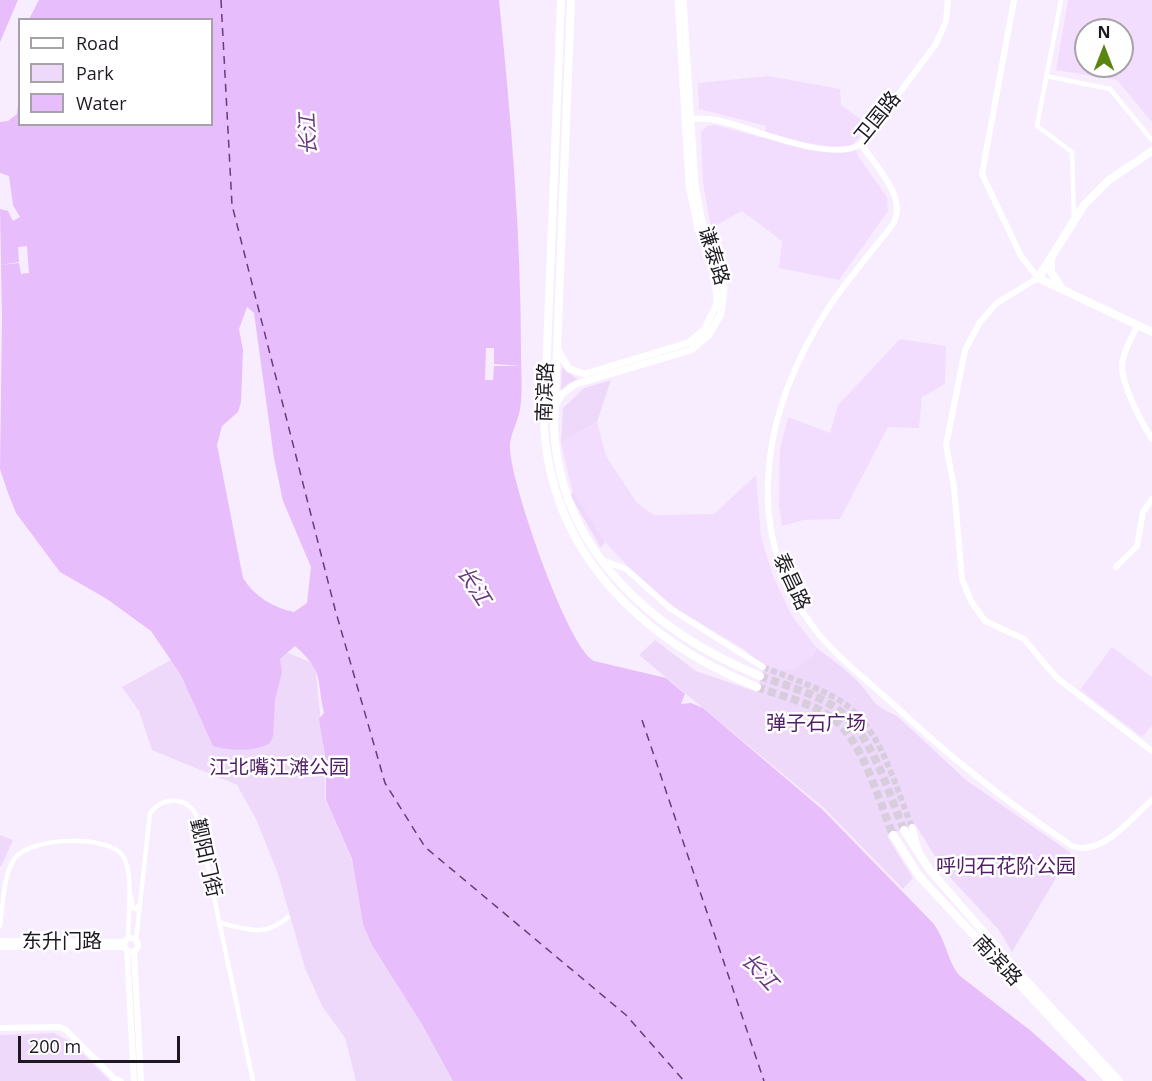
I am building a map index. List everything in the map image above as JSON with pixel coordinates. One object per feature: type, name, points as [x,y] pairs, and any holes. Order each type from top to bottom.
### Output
[{"type":"main road","name":"南滨路","points":[[561,0],[545,441],[552,478],[569,524],[608,587],[643,621],[702,663],[757,687]]},
{"type":"main road","name":"南滨路","points":[[571,0],[554,440],[564,491],[578,522],[601,560],[633,597],[661,622],[703,650],[760,676]]},
{"type":"main road","name":"谦泰路","points":[[555,406],[562,394],[576,384],[691,350],[709,335],[717,324],[723,304],[724,288],[698,205],[678,0]]},
{"type":"main road","name":"谦泰路","points":[[558,350],[569,369],[585,374],[678,348],[696,338],[711,320],[717,304],[717,281],[692,206],[683,0]]},
{"type":"main road","points":[[1152,151],[1110,180],[1074,219],[1038,278],[1152,332]]},
{"type":"main road","points":[[555,157],[558,172],[557,212],[562,213],[564,207]]},
{"type":"main road","points":[[552,241],[555,236],[563,235]]},
{"type":"main road","points":[[1051,256],[1051,272],[1064,290]]},
{"type":"main road","name":"南滨路","points":[[908,828],[924,863],[1019,973],[1119,1081]]},
{"type":"main road","name":"南滨路","points":[[893,835],[917,873],[1109,1081]]},
{"type":"main road","points":[[917,873],[919,867],[924,863]]},
{"type":"street","name":"卫国路","points":[[688,119],[718,120],[830,150],[848,151],[861,144],[936,44],[946,21],[948,0]]},
{"type":"street","points":[[1014,0],[982,174],[1021,256],[1038,278],[997,303],[976,329],[965,350],[946,445],[954,488],[962,579],[971,601],[985,621],[1024,639],[1057,678],[1152,751]]},
{"type":"street","points":[[1061,0],[1037,126],[1072,152],[1074,219]]},
{"type":"street","points":[[1046,76],[1110,89],[1152,140]]},
{"type":"street","name":"泰昌路","points":[[861,144],[895,196],[897,213],[892,224],[815,329],[775,423],[769,453],[767,485],[772,534],[783,572],[802,609],[826,642],[925,734],[985,785],[1072,846],[1084,849],[1096,846],[1152,800]]},
{"type":"street","points":[[1137,326],[1123,358],[1123,372],[1140,421],[1152,439]]},
{"type":"street","points":[[1116,567],[1137,546],[1143,512],[1152,499]]},
{"type":"street","points":[[601,560],[626,569],[671,609],[763,667]]},
{"type":"street","name":"觐阳门街","points":[[136,940],[150,813],[162,802],[181,801],[189,805],[197,817],[254,1081]]},
{"type":"street","points":[[0,926],[11,866],[21,852],[35,844],[107,845],[123,856],[127,865],[128,885],[128,946],[134,1081]]},
{"type":"street","points":[[128,885],[132,908],[136,909],[139,905]]},
{"type":"street","points":[[220,923],[261,931],[277,927],[288,917]]},
{"type":"street","points":[[136,940],[137,946],[128,946],[136,940]]},
{"type":"street","name":"东升门路","points":[[0,941],[128,946]]},
{"type":"street","points":[[128,946],[141,1081]]},
{"type":"street","name":"东升门路","points":[[0,947],[128,946]]},
{"type":"street","points":[[0,1028],[66,1030],[115,1079],[121,1081],[127,1078],[134,1069]]},
{"type":"shaded area","points":[[1068,0],[1152,0],[1152,122],[1117,80],[1105,78],[1134,78],[1134,18],[1074,18],[1074,73],[1056,70]]},
{"type":"shaded area","points":[[768,76],[840,89],[841,105],[870,126],[854,143],[858,156],[887,197],[888,211],[839,280],[779,268],[782,241],[742,211],[711,228],[703,183],[701,132],[707,126],[715,125],[763,138],[766,126],[699,109],[698,83]]},
{"type":"shaded area","points":[[900,339],[946,346],[945,384],[922,397],[919,428],[888,427],[840,519],[804,520],[782,526],[779,506],[780,448],[788,417],[830,433],[838,405]]},
{"type":"shaded area","points":[[597,422],[606,456],[637,503],[654,515],[714,514],[756,475],[761,537],[773,576],[792,616],[817,648],[803,666],[779,672],[764,666],[745,650],[680,611],[645,585],[605,542],[573,494],[561,443]]},
{"type":"shaded area","points":[[1112,647],[1152,677],[1152,725],[1142,737],[1080,690]]},
{"type":"green space","points":[[562,367],[578,380],[569,383],[561,390]]},
{"type":"green space","points":[[611,380],[597,422],[561,443],[563,408],[584,388]]},
{"type":"green space","points":[[574,493],[605,542],[601,548],[570,495]]},
{"type":"green space","name":"弹子石广场","points":[[655,640],[696,671],[757,692],[764,666],[780,670],[794,668],[806,661],[817,648],[853,677],[877,705],[896,715],[966,780],[1071,853],[1012,952],[999,930],[944,871],[915,824],[887,836],[913,878],[903,889],[824,808],[639,655]]},
{"type":"green space","name":"江北嘴江滩公园","points":[[279,649],[315,664],[325,762],[325,799],[352,860],[363,924],[377,937],[455,1081],[356,1081],[345,1038],[322,1006],[305,968],[278,874],[256,819],[237,785],[152,750],[139,711],[122,687],[178,656]]},
{"type":"green space","points":[[0,835],[13,840],[1,867],[0,866]]},
{"type":"green space","points":[[54,1033],[71,1042],[110,1081],[0,1081],[0,1035]]},
{"type":"water","points":[[0,0],[18,0],[0,42]]},
{"type":"water","name":"长江","points":[[39,0],[499,0],[515,177],[521,310],[521,396],[510,449],[530,527],[556,597],[570,627],[583,649],[594,661],[666,678],[685,694],[681,704],[691,703],[703,708],[823,810],[933,923],[960,976],[1031,1031],[1087,1081],[453,1081],[422,1024],[372,945],[363,924],[352,859],[326,800],[326,762],[319,719],[324,713],[318,676],[305,655],[295,646],[280,659],[282,672],[275,700],[273,736],[270,743],[258,748],[242,750],[213,746],[181,675],[151,631],[107,599],[60,572],[16,513],[0,469],[2,318],[0,209],[8,211],[13,221],[20,217],[13,205],[9,176],[0,173],[0,122],[8,121],[17,114],[18,104],[18,126],[213,126],[213,18],[30,18]],"holes":[[[247,307],[254,313],[274,458],[283,501],[311,567],[307,603],[294,612],[265,600],[253,591],[243,578],[217,445],[222,426],[238,412],[241,402],[243,350],[239,329]]]},
{"type":"pier","points":[[27,246],[29,273],[21,274],[19,263],[0,265],[19,262],[18,247]]},
{"type":"pier","points":[[486,348],[494,348],[494,364],[521,366],[494,366],[493,380],[485,380]]},
{"type":"ferry route","points":[[221,0],[232,205],[335,609],[385,783],[425,847],[626,1015],[684,1081]]},
{"type":"ferry route","points":[[642,720],[764,1081]]},
{"type":"tunnel","points":[[763,667],[821,690],[853,711],[866,725],[885,757],[912,827]]},
{"type":"tunnel","points":[[760,676],[816,697],[847,717],[858,730],[877,762],[904,830]]},
{"type":"tunnel","points":[[757,687],[814,707],[842,727],[861,755],[893,835]]},
{"type":"park label","name":"呼归石花阶公园","points":[[1006,867]]}]
